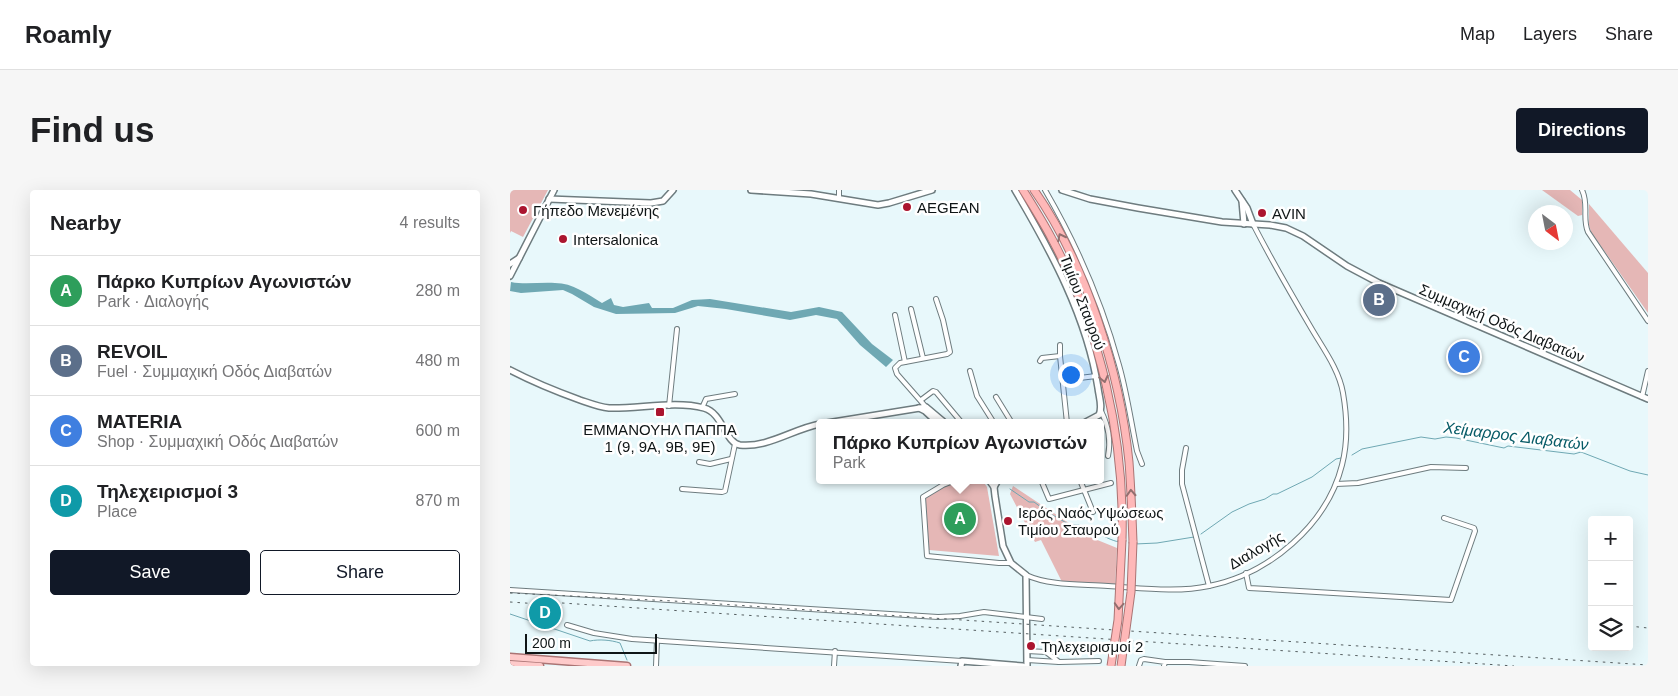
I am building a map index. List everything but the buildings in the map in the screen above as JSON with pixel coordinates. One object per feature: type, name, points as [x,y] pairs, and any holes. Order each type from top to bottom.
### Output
[{"type":"highway","points":[[1023,190],[1052,239],[1090,329],[1103,374],[1114,427],[1120,476],[1122,540],[1118,620],[1111,666]]},
{"type":"highway","points":[[1034,190],[1058,229],[1087,292],[1104,342],[1120,404],[1129,461],[1133,542],[1131,592],[1121,666]]},
{"type":"main road","points":[[510,657],[627,666]]},
{"type":"main road","points":[[510,664],[540,666]]},
{"type":"street","points":[[511,273],[554,190]]},
{"type":"street","points":[[549,199],[651,203],[665,200],[673,190]]},
{"type":"street","points":[[752,190],[787,191],[869,204],[881,204],[932,190]]},
{"type":"street","points":[[839,190],[839,198]]},
{"type":"street","name":"Τιμίου Σταυρού","points":[[1015,190],[1046,243],[1078,315],[1096,376],[1101,411]]},
{"type":"street","points":[[1045,190],[1076,248],[1106,324],[1119,365],[1137,451],[1142,464]]},
{"type":"street","name":"Συμμαχική Οδός Διαβατών","points":[[1062,190],[1081,197],[1123,205],[1222,222],[1282,227],[1297,232],[1347,266],[1379,283],[1648,399]]},
{"type":"street","points":[[1235,190],[1252,218],[1253,224]]},
{"type":"street","points":[[1582,190],[1586,201],[1585,222],[1588,232],[1648,322]]},
{"type":"street","points":[[1242,201],[1244,224]]},
{"type":"street","name":"Διαλογής","points":[[1026,575],[1049,582],[1144,588],[1184,589],[1209,586],[1246,574],[1277,556],[1300,537],[1319,513],[1336,484],[1342,464],[1346,418],[1340,380],[1253,224]]},
{"type":"street","points":[[510,264],[520,258]]},
{"type":"street","points":[[936,299],[950,352],[905,362],[897,365],[895,370],[926,407],[940,419]]},
{"type":"street","points":[[911,309],[923,358]]},
{"type":"street","points":[[895,315],[905,362]]},
{"type":"street","points":[[669,406],[677,329]]},
{"type":"street","points":[[1060,345],[1067,419]]},
{"type":"street","points":[[1040,361],[1042,358],[1060,356]]},
{"type":"street","points":[[510,370],[543,386],[606,408],[669,406],[702,408],[714,413],[735,444],[724,492],[682,489]]},
{"type":"street","points":[[970,370],[977,396],[991,419]]},
{"type":"street","points":[[1642,397],[1648,371]]},
{"type":"street","points":[[1062,380],[1096,376]]},
{"type":"street","points":[[921,400],[933,390],[959,419]]},
{"type":"street","points":[[702,408],[706,399],[735,394]]},
{"type":"street","points":[[996,396],[1010,419]]},
{"type":"street","points":[[852,419],[926,407]]},
{"type":"street","points":[[919,408],[934,419]]},
{"type":"street","points":[[1091,419],[1101,411],[1106,421],[1110,440],[1108,456]]},
{"type":"street","points":[[735,444],[746,445],[769,442],[803,428],[816,425]]},
{"type":"street","points":[[1186,448],[1182,470],[1182,484],[1209,586]]},
{"type":"street","points":[[699,462],[710,464],[732,459]]},
{"type":"street","points":[[1336,484],[1358,483],[1431,467],[1466,468]]},
{"type":"street","points":[[1043,484],[1049,499],[1111,483]]},
{"type":"street","points":[[946,484],[923,497],[927,556],[1011,563]]},
{"type":"street","points":[[992,484],[994,487],[1003,546],[1011,563],[1026,575],[1027,663],[1099,662]]},
{"type":"street","points":[[1081,484],[1093,512]]},
{"type":"street","points":[[1246,574],[1250,588],[1451,600],[1475,531],[1474,528],[1444,518]]},
{"type":"street","points":[[510,590],[938,617],[984,612],[1042,619]]},
{"type":"street","points":[[566,625],[609,636],[1023,666]]},
{"type":"street","points":[[656,666],[657,640]]},
{"type":"street","points":[[834,666],[835,651]]},
{"type":"street","points":[[1027,651],[1046,652],[1059,662]]},
{"type":"street","points":[[1139,666],[1141,660],[1144,659],[1165,664],[1189,662],[1245,666]]},
{"type":"shaded area","name":"Γήπεδο Μενεμένης","points":[[510,190],[548,190],[523,237],[511,231],[510,233]]},
{"type":"shaded area","points":[[1542,190],[1570,190],[1582,200],[1582,215],[1578,216],[1573,212],[1573,205],[1563,205]]},
{"type":"shaded area","points":[[1589,204],[1648,273],[1648,313],[1591,232]]},
{"type":"shaded area","points":[[950,484],[985,484],[987,487],[999,556],[929,550],[924,498]]},
{"type":"shaded area","points":[[1013,486],[1090,537],[1117,548],[1115,586],[1063,584],[1041,540],[1035,542],[1010,494]]},
{"type":"water","points":[[511,282],[562,283],[580,290],[602,303],[611,298],[614,305],[623,307],[649,303],[652,308],[673,308],[692,300],[710,299],[791,312],[819,307],[842,312],[872,344],[893,360],[886,367],[860,345],[837,319],[816,315],[790,320],[698,306],[675,313],[616,314],[594,307],[563,290],[521,293],[510,291]]},
{"type":"waterway","name":"Χείμαρρος Διαβατών","points":[[1352,455],[1362,449],[1421,437],[1435,439],[1446,437],[1504,448],[1508,446],[1574,454],[1581,452],[1630,471],[1648,475]]},
{"type":"waterway","name":"Χείμαρρος Διαβατών","points":[[1201,534],[1232,512],[1277,494],[1312,477],[1336,459],[1341,458]]},
{"type":"waterway","name":"Χείμαρρος Διαβατών","points":[[1010,489],[1070,525],[1088,528],[1119,542]]},
{"type":"waterway","name":"Χείμαρρος Διαβατών","points":[[1135,544],[1157,543],[1194,537]]},
{"type":"waterway","name":"Διαλογής","points":[[510,614],[590,641],[605,640],[620,643],[627,660]]},
{"type":"railway","points":[[510,593],[673,601],[1648,665]]},
{"type":"railway","points":[[510,602],[555,605]]},
{"type":"railway","points":[[547,602],[1514,666]]},
{"type":"railway","points":[[1633,626],[1648,628]]},
{"type":"place","name":"AEGEAN","points":[[907,207]]},
{"type":"place","name":"Γήπεδο Μενεμένης","points":[[523,210]]},
{"type":"place","name":"AVIN","points":[[1262,213]]},
{"type":"place","name":"Intersalonica","points":[[563,239]]},
{"type":"place","name":"REVOIL","points":[[1379,300]]},
{"type":"place","name":"MATERIA","points":[[1464,357]]},
{"type":"place","name":"ΕΜΜΑΝΟΥΗΛ ΠΑΠΠΑ 1 (9, 9Α, 9Β, 9Ε)","points":[[660,412]]},
{"type":"place","name":"Πάρκο Κυπρίων Αγωνιστών","points":[[960,519]]},
{"type":"place","name":"Ιερός Ναός Υψώσεως Τιμίου Σταυρού","points":[[1008,521]]},
{"type":"place","name":"Τηλεχειρισμοί 3","points":[[545,613]]},
{"type":"place","name":"Τηλεχειρισμοί 2","points":[[1031,646]]}]
